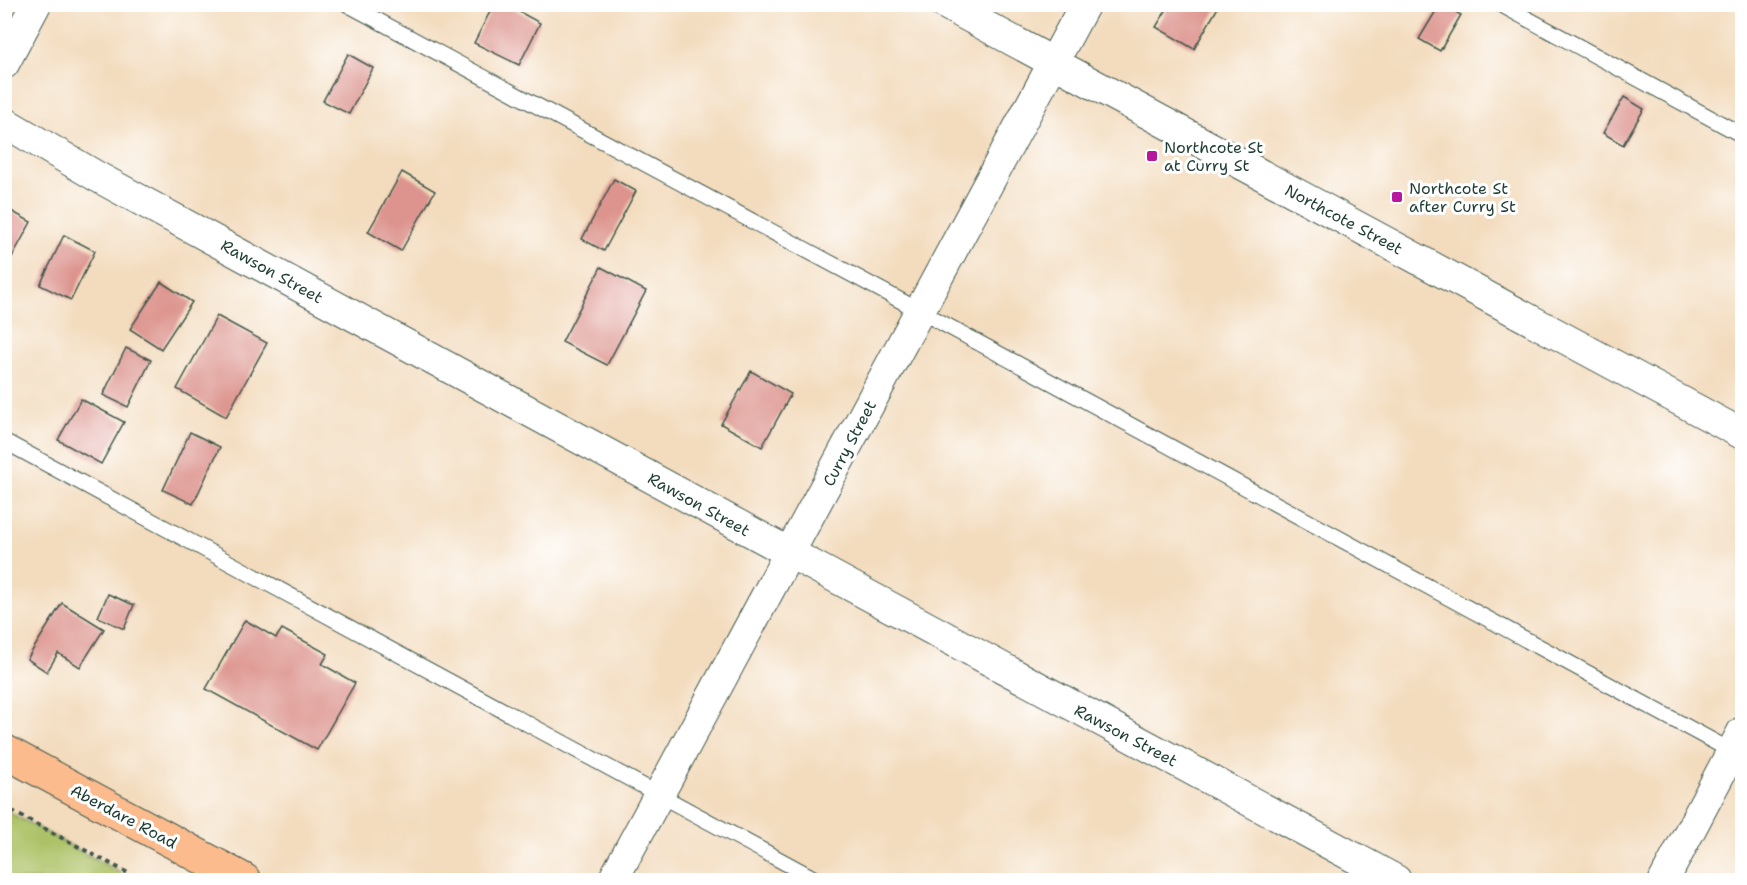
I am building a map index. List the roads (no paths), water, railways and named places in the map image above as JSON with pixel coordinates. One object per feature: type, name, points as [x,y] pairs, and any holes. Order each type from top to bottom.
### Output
[{"type":"main road","name":"Aberdare Road","points":[[4,751],[244,880]]},
{"type":"street","points":[[4,64],[36,4]]},
{"type":"street","name":"Northcote Street","points":[[945,4],[1743,434]]},
{"type":"street","name":"Curry Street","points":[[613,880],[1085,4]]},
{"type":"street","name":"Rawson Street","points":[[4,122],[106,181],[789,553],[1396,880]]},
{"type":"street","points":[[1664,880],[1739,747]]},
{"type":"lane","points":[[347,4],[1739,747]]},
{"type":"lane","points":[[1500,4],[1743,135]]},
{"type":"lane","points":[[4,441],[818,880]]},
{"type":"place","name":"Northcote St at Curry St","points":[[1152,156]]},
{"type":"place","name":"Northcote St after Curry St","points":[[1397,197]]}]
